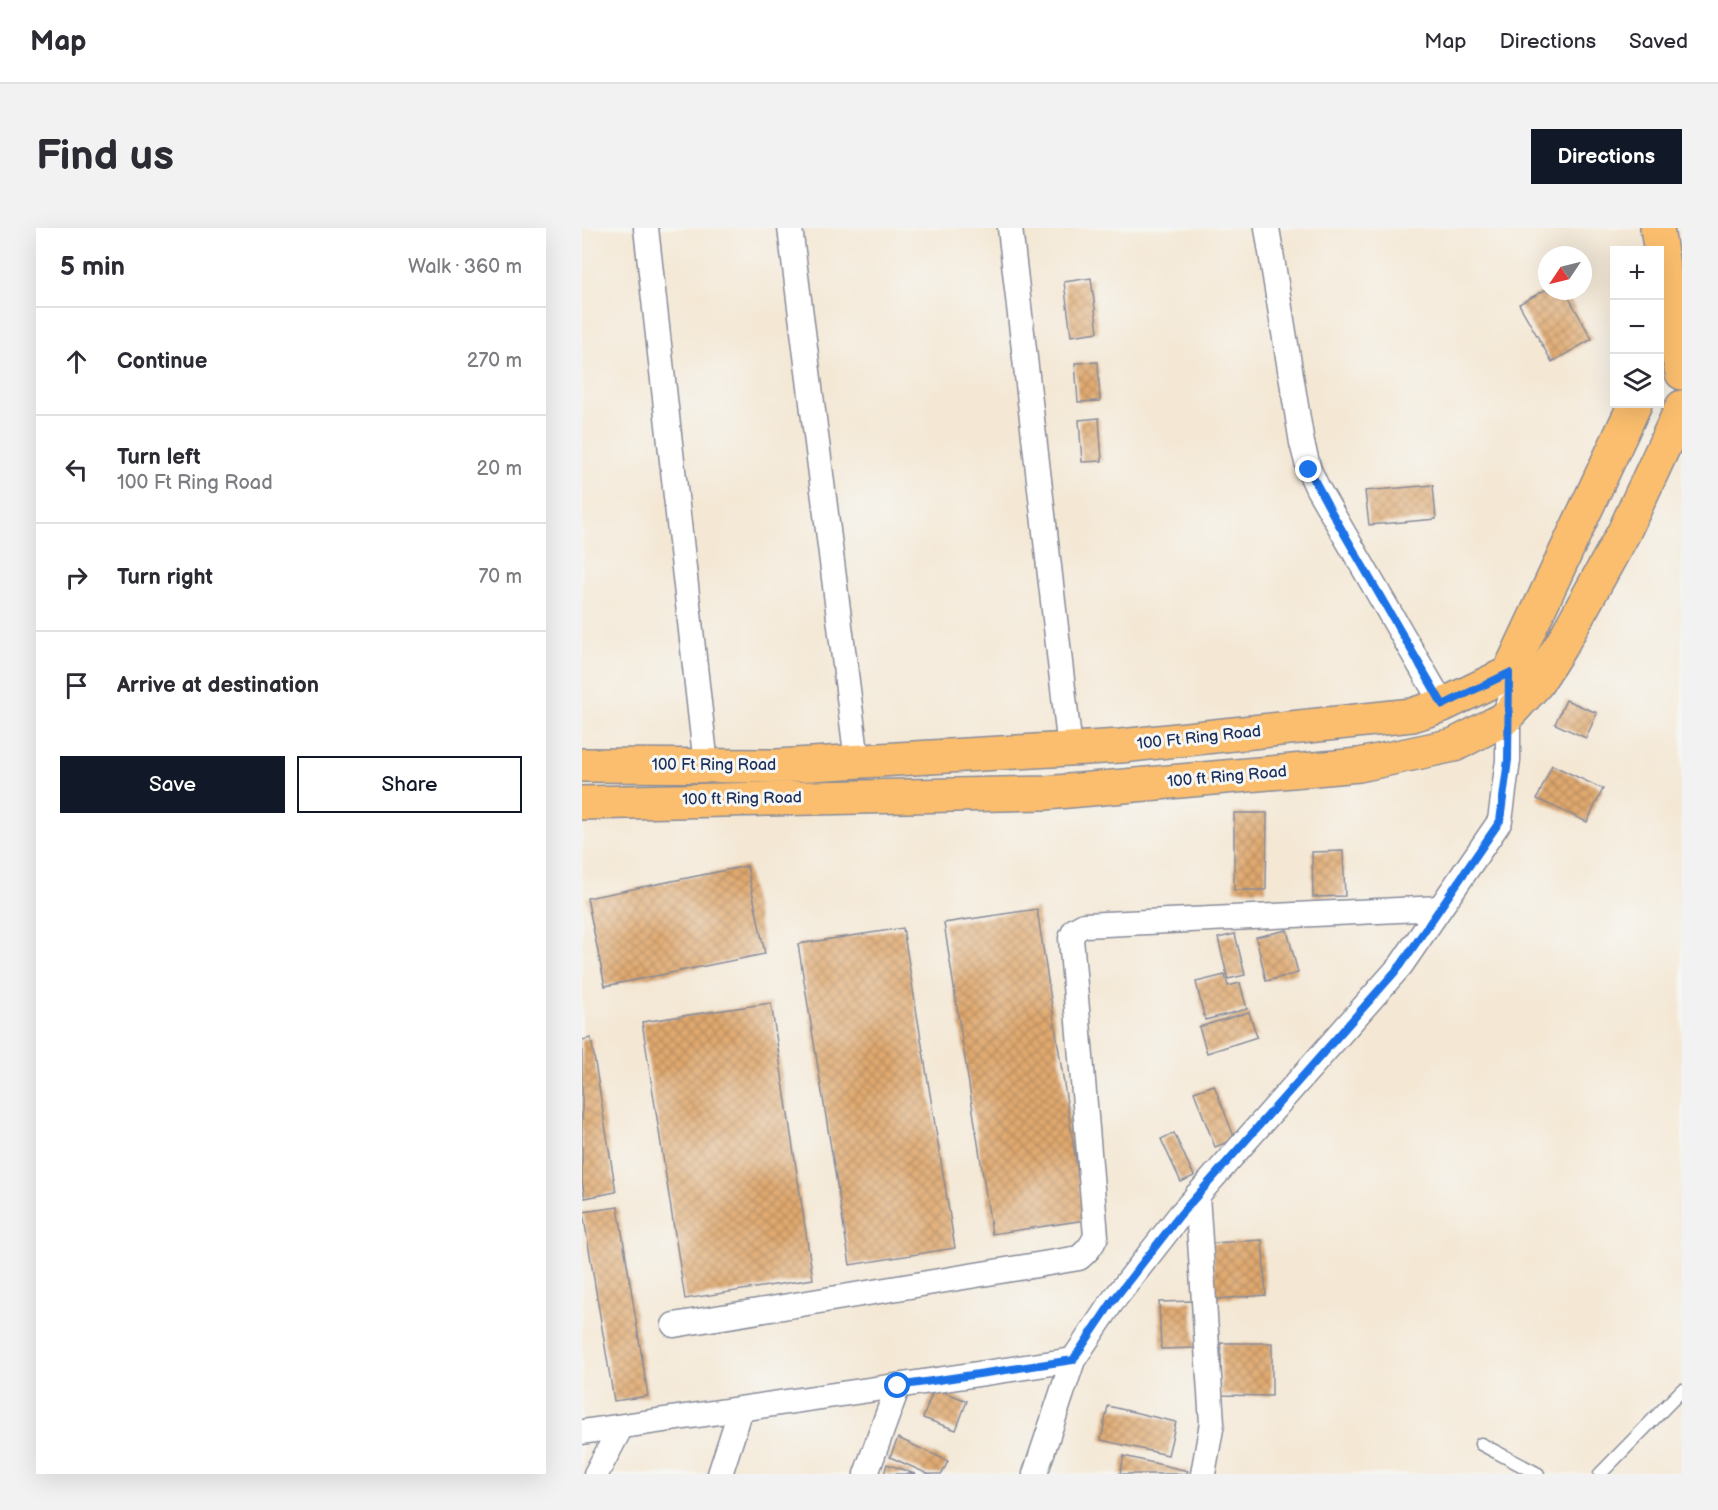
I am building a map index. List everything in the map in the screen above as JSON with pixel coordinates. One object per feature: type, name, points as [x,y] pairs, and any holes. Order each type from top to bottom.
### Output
[{"type":"main road","points":[[1657,228],[1671,335],[1682,373]]},
{"type":"main road","name":"100 ft Ring Road","points":[[582,803],[1046,793],[1359,765],[1454,745],[1504,719],[1537,683],[1563,642],[1624,532],[1682,407]]},
{"type":"main road","points":[[1509,673],[1633,408]]},
{"type":"main road","name":"100 Ft Ring Road","points":[[582,765],[777,766],[1121,746],[1412,715],[1443,705],[1509,673]]},
{"type":"street","points":[[646,228],[706,765]]},
{"type":"street","points":[[790,228],[857,761]]},
{"type":"street","points":[[1010,228],[1070,749]]},
{"type":"street","points":[[1267,228],[1302,443],[1309,470],[1443,705]]},
{"type":"street","points":[[1035,1474],[1073,1360],[1112,1302],[1180,1215],[1401,965],[1500,821],[1508,760],[1509,673]]},
{"type":"street","points":[[674,1325],[1079,1258],[1088,1251],[1096,1236],[1071,938],[1075,930],[1084,925],[1440,908]]},
{"type":"street","points":[[1197,1196],[1212,1423],[1203,1474]]},
{"type":"street","points":[[582,1432],[1073,1360]]},
{"type":"street","points":[[866,1474],[898,1386]]},
{"type":"street","points":[[720,1474],[741,1409]]},
{"type":"street","points":[[596,1474],[621,1427]]},
{"type":"lane","points":[[1600,1474],[1682,1390]]},
{"type":"lane","points":[[1482,1444],[1538,1474]]},
{"type":"building","points":[[1091,278],[1098,332],[1071,336],[1064,282]]},
{"type":"building","points":[[1538,294],[1538,300],[1570,300],[1592,339],[1552,362],[1519,304]]},
{"type":"building","points":[[1098,362],[1100,401],[1078,402],[1075,363]]},
{"type":"building","points":[[1099,418],[1102,461],[1082,462],[1079,420]]},
{"type":"building","points":[[1433,485],[1436,519],[1369,525],[1365,491]]},
{"type":"building","points":[[1566,700],[1597,713],[1586,738],[1555,724]]},
{"type":"building","points":[[1552,765],[1603,789],[1587,822],[1537,799]]},
{"type":"building","points":[[1234,813],[1267,813],[1266,890],[1234,890]]},
{"type":"building","points":[[1343,851],[1345,896],[1313,897],[1312,852]]},
{"type":"building","points":[[747,866],[765,954],[605,986],[587,898]]},
{"type":"building","points":[[1037,909],[1085,1220],[992,1234],[944,923]]},
{"type":"building","points":[[903,928],[955,1248],[850,1265],[798,944]]},
{"type":"building","points":[[1287,930],[1298,973],[1266,981],[1256,937]]},
{"type":"building","points":[[1235,934],[1245,975],[1228,979],[1218,938]]},
{"type":"building","points":[[1225,975],[1228,986],[1240,983],[1247,1009],[1205,1020],[1196,982]]},
{"type":"building","points":[[771,1003],[813,1279],[685,1299],[642,1022]]},
{"type":"building","points":[[1249,1012],[1257,1037],[1207,1053],[1199,1027]]},
{"type":"building","points":[[591,1038],[616,1192],[585,1198],[582,1182],[582,1040]]},
{"type":"building","points":[[1214,1085],[1235,1139],[1215,1147],[1194,1092]]},
{"type":"building","points":[[1174,1133],[1194,1176],[1181,1182],[1161,1139]]},
{"type":"building","points":[[618,1207],[648,1396],[614,1401],[583,1212]]},
{"type":"building","points":[[1262,1240],[1266,1295],[1216,1299],[1212,1243]]},
{"type":"building","points":[[1192,1301],[1195,1348],[1161,1349],[1159,1302]]},
{"type":"building","points":[[1221,1343],[1272,1343],[1272,1396],[1221,1395]]},
{"type":"building","points":[[934,1388],[967,1401],[956,1430],[923,1418]]},
{"type":"building","points":[[1108,1406],[1176,1422],[1168,1455],[1101,1440]]},
{"type":"building","points":[[898,1438],[948,1461],[942,1474],[928,1474],[890,1457]]},
{"type":"building","points":[[1124,1456],[1188,1471],[1187,1474],[1120,1474]]},
{"type":"building","points":[[887,1464],[915,1474],[884,1474]]},
{"type":"route","points":[[898,1386],[1073,1360],[1112,1302],[1180,1215],[1401,965],[1500,821],[1508,760],[1509,673],[1443,705],[1309,470]]}]
